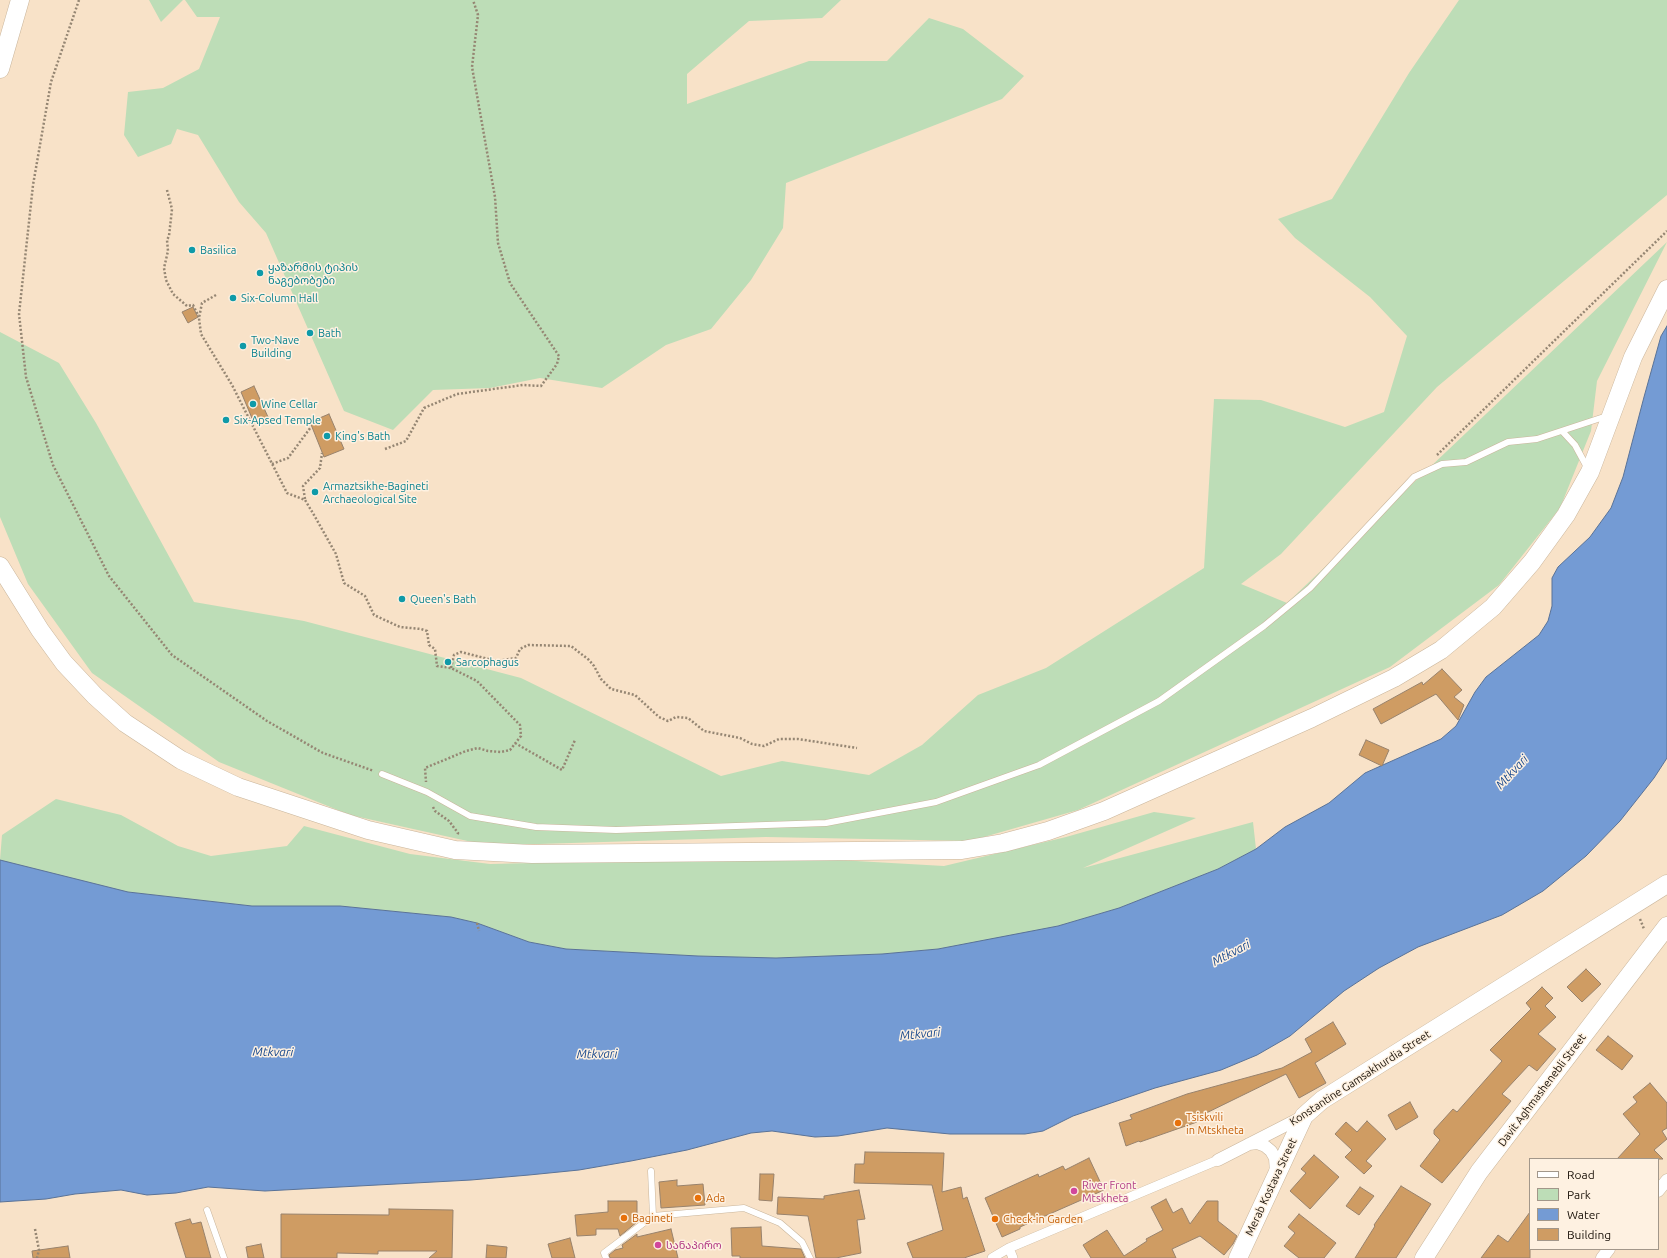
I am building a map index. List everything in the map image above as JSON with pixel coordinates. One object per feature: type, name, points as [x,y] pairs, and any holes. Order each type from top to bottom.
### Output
[{"type":"main road","points":[[0,69],[20,0]]},
{"type":"main road","points":[[0,566],[40,630],[64,663],[95,696],[125,723],[181,760],[238,787],[368,830],[455,850],[532,854],[927,852],[962,850],[1003,843],[1048,832],[1104,811],[1312,718],[1394,678],[1441,650],[1493,606],[1532,562],[1566,515],[1590,472],[1634,357],[1667,289]]},
{"type":"main road","name":"Konstantine Gamsakhurdia Street","points":[[1304,1116],[1322,1100],[1664,890]]},
{"type":"main road","name":"Davit Aghmashenebli Street","points":[[1424,1258],[1479,1172],[1667,926]]},
{"type":"main road","name":"Merab Kostava Street","points":[[1238,1258],[1304,1116]]},
{"type":"street","name":"Konstantine Gamsakhurdia Street","points":[[992,1258],[1009,1248],[1218,1160],[1304,1116]]},
{"type":"street","points":[[1249,1144],[1265,1146],[1271,1150],[1275,1158],[1276,1175]]},
{"type":"street","points":[[1659,1190],[1667,1180]]},
{"type":"street","points":[[1009,1248],[1013,1258]]},
{"type":"street","points":[[1602,1258],[1608,1250]]},
{"type":"lane","points":[[382,774],[427,792],[470,816],[536,827],[616,830],[826,823],[936,802],[1039,765],[1159,701],[1264,626],[1310,588],[1414,477],[1442,464],[1466,462],[1508,442],[1537,439],[1612,415]]},
{"type":"lane","points":[[1562,431],[1575,445],[1590,472]]},
{"type":"lane","points":[[652,1171],[653,1216]]},
{"type":"lane","points":[[605,1255],[653,1216],[744,1208],[780,1223],[802,1242],[810,1258]]},
{"type":"lane","points":[[207,1210],[224,1258]]},
{"type":"path","points":[[79,0],[51,82],[33,185],[19,314],[26,377],[53,465],[109,576],[172,655],[267,721],[323,753],[382,774]]},
{"type":"path","points":[[385,449],[406,441],[424,408],[457,394],[523,385],[541,386],[557,364],[559,356],[510,283],[498,243],[495,196],[472,67],[478,15],[473,0]]},
{"type":"path","points":[[167,190],[172,209],[169,236],[166,240],[168,251],[164,268],[166,280],[173,294],[187,306],[193,305],[199,318],[201,334],[232,385],[287,493],[305,500]]},
{"type":"path","points":[[1433,459],[1667,231]]},
{"type":"path","points":[[199,318],[202,303],[216,295]]},
{"type":"path","points":[[272,464],[288,458],[311,427]]},
{"type":"path","points":[[322,454],[320,468],[303,486],[305,500],[336,554],[344,583],[365,596],[374,615],[400,627],[427,631],[429,645],[435,649],[437,666],[451,668],[477,681],[503,709],[512,715],[520,725],[521,736],[510,750],[501,752],[488,751],[478,748],[466,751],[425,768],[427,792],[435,811],[449,821],[458,833],[455,850]]},
{"type":"path","points":[[451,668],[454,655],[461,652],[496,661],[516,658],[520,649],[528,645],[571,646],[589,660],[601,679],[611,689],[635,695],[659,717],[668,720],[676,717],[688,718],[704,731],[740,738],[752,744],[764,746],[779,739],[798,739],[857,748]]},
{"type":"path","points":[[515,743],[562,770],[575,740]]},
{"type":"path","points":[[1638,915],[1646,933]]},
{"type":"path","points":[[477,923],[479,931]]},
{"type":"path","points":[[35,1229],[39,1250],[37,1258]]},
{"type":"green space","points":[[149,0],[183,0],[161,22]]},
{"type":"green space","points":[[185,0],[841,0],[822,18],[749,21],[687,74],[687,104],[809,61],[887,61],[929,18],[963,29],[1024,76],[1002,99],[786,183],[783,228],[751,280],[711,329],[666,345],[602,388],[540,378],[490,388],[433,390],[393,430],[344,411],[266,233],[239,202],[198,135],[177,129],[171,144],[138,157],[124,135],[128,92],[163,88],[199,69],[220,17],[197,17]]},
{"type":"green space","points":[[1459,0],[1667,0],[1667,195],[1437,387],[1281,554],[1241,584],[1287,603],[1667,242],[1597,381],[1591,431],[1560,508],[1499,585],[1390,667],[1078,810],[970,841],[766,837],[539,844],[481,844],[350,815],[219,762],[92,673],[28,584],[0,517],[0,332],[59,363],[96,423],[194,602],[304,621],[521,678],[721,776],[782,761],[869,775],[922,745],[978,695],[1046,668],[1204,568],[1214,399],[1261,400],[1345,427],[1384,412],[1407,336],[1370,297],[1295,238],[1278,219],[1332,199],[1409,73]]},
{"type":"green space","points":[[56,799],[121,815],[178,846],[211,856],[287,846],[304,826],[410,854],[490,864],[786,857],[944,866],[1066,837],[1154,812],[1196,818],[1083,868],[1253,822],[1256,849],[1218,869],[1119,908],[1058,926],[999,939],[938,949],[882,954],[776,958],[698,956],[566,949],[529,942],[477,923],[451,917],[340,906],[252,906],[128,892],[0,860],[2,835]]},
{"type":"water","name":"Mtkvari","points":[[1667,326],[1667,758],[1654,778],[1620,821],[1586,856],[1543,891],[1502,915],[1418,947],[1379,968],[1344,991],[1290,1036],[1257,1055],[1221,1070],[1155,1088],[1073,1116],[1043,1131],[1025,1134],[950,1134],[887,1128],[838,1136],[815,1137],[772,1131],[751,1133],[687,1150],[631,1161],[579,1170],[529,1175],[471,1180],[265,1191],[208,1187],[176,1193],[147,1195],[121,1190],[75,1194],[46,1199],[0,1202],[0,860],[128,892],[252,906],[340,906],[451,917],[477,923],[529,942],[566,949],[698,956],[776,958],[882,954],[938,949],[1058,926],[1119,908],[1218,869],[1256,849],[1285,827],[1329,803],[1365,773],[1441,739],[1456,726],[1475,692],[1486,677],[1539,635],[1548,621],[1552,606],[1552,578],[1558,567],[1590,537],[1611,508],[1623,477],[1661,336]]},
{"type":"building","points":[[193,307],[198,317],[188,323],[182,312]]},
{"type":"building","points":[[254,386],[268,417],[254,423],[241,392]]},
{"type":"building","points":[[329,414],[344,449],[324,457],[310,422]]},
{"type":"building","points":[[1442,669],[1462,690],[1454,697],[1464,705],[1458,720],[1436,694],[1381,724],[1373,709],[1422,682],[1423,685]]},
{"type":"building","points":[[1366,740],[1389,750],[1382,766],[1359,755]]},
{"type":"building","points":[[1586,969],[1601,984],[1582,1002],[1567,987]]},
{"type":"building","points":[[1542,987],[1553,998],[1545,1006],[1556,1017],[1538,1034],[1556,1049],[1537,1071],[1529,1065],[1502,1094],[1511,1101],[1442,1183],[1420,1166],[1440,1140],[1434,1134],[1434,1130],[1453,1109],[1457,1112],[1502,1061],[1490,1050],[1531,1009],[1526,1003]]},
{"type":"building","points":[[1333,1022],[1346,1044],[1315,1063],[1326,1083],[1299,1098],[1286,1074],[1196,1118],[1197,1122],[1126,1146],[1119,1123],[1132,1119],[1130,1115],[1187,1094],[1282,1068],[1312,1052],[1305,1039]]},
{"type":"building","points":[[1608,1036],[1633,1056],[1622,1070],[1596,1050]]},
{"type":"building","points":[[1650,1083],[1667,1103],[1667,1128],[1662,1131],[1667,1139],[1654,1150],[1663,1159],[1618,1158],[1640,1134],[1623,1114],[1637,1102],[1633,1097]]},
{"type":"building","points":[[1410,1102],[1418,1117],[1396,1130],[1388,1115]]},
{"type":"building","points":[[1367,1121],[1386,1139],[1366,1161],[1372,1166],[1364,1174],[1345,1157],[1352,1150],[1335,1134],[1346,1122],[1357,1132]]},
{"type":"building","points":[[865,1152],[944,1153],[942,1192],[961,1187],[963,1199],[967,1197],[985,1251],[964,1258],[913,1258],[907,1243],[943,1230],[932,1185],[854,1183],[855,1164],[864,1164]]},
{"type":"building","points":[[1314,1155],[1339,1177],[1310,1209],[1290,1191],[1306,1173],[1301,1169]]},
{"type":"building","points":[[1089,1158],[1104,1190],[1020,1227],[1020,1229],[1002,1237],[985,1198],[1038,1174],[1039,1177],[1063,1166],[1065,1170]]},
{"type":"building","points":[[760,1174],[774,1174],[772,1201],[759,1200]]},
{"type":"building","points":[[677,1180],[677,1186],[703,1184],[705,1205],[661,1208],[659,1182]]},
{"type":"building","points":[[1401,1186],[1431,1204],[1396,1258],[1355,1258],[1375,1226],[1374,1225]]},
{"type":"building","points":[[1360,1187],[1374,1196],[1359,1215],[1346,1206]]},
{"type":"building","points":[[859,1190],[865,1219],[857,1220],[861,1253],[836,1258],[816,1258],[808,1216],[777,1214],[778,1197],[824,1199],[824,1196]]},
{"type":"building","points":[[1166,1199],[1173,1213],[1182,1208],[1190,1224],[1207,1201],[1218,1201],[1218,1221],[1237,1236],[1233,1244],[1224,1255],[1200,1236],[1172,1249],[1176,1258],[1091,1258],[1083,1245],[1107,1230],[1124,1256],[1147,1241],[1146,1239],[1163,1230],[1151,1207]]},
{"type":"building","points":[[608,1201],[637,1201],[637,1222],[620,1236],[618,1229],[596,1229],[596,1235],[577,1236],[575,1215],[608,1212]]},
{"type":"building","points":[[389,1209],[453,1210],[452,1258],[429,1258],[437,1251],[378,1251],[378,1254],[337,1253],[337,1258],[281,1258],[281,1214],[389,1215]]},
{"type":"building","points":[[1529,1213],[1530,1258],[1481,1258],[1498,1235],[1508,1242]]},
{"type":"building","points":[[1299,1214],[1336,1243],[1324,1258],[1299,1258],[1284,1246],[1295,1233],[1288,1227]]},
{"type":"building","points":[[190,1219],[192,1224],[201,1222],[211,1258],[186,1258],[175,1223]]},
{"type":"building","points":[[761,1227],[762,1246],[801,1249],[805,1258],[740,1258],[740,1256],[732,1256],[731,1228]]},
{"type":"building","points":[[671,1229],[678,1258],[610,1258],[609,1255],[615,1250],[623,1248],[622,1245],[637,1234],[637,1237]]},
{"type":"building","points":[[570,1238],[575,1258],[552,1258],[548,1244]]},
{"type":"building","points":[[261,1244],[264,1258],[248,1258],[246,1247]]},
{"type":"building","points":[[487,1245],[507,1247],[506,1258],[486,1258]]},
{"type":"building","points":[[68,1246],[70,1258],[33,1258],[32,1251]]},
{"type":"place","name":"Basilica","points":[[192,250]]},
{"type":"place","name":"ყაზარმის ტიპის ნაგებობები","points":[[260,273]]},
{"type":"place","name":"Six-Column Hall","points":[[233,298]]},
{"type":"place","name":"Bath","points":[[310,333]]},
{"type":"place","name":"Two-Nave Building","points":[[243,346]]},
{"type":"place","name":"Wine Cellar","points":[[253,404]]},
{"type":"place","name":"Six-Apsed Temple","points":[[226,420]]},
{"type":"place","name":"King's Bath","points":[[327,436]]},
{"type":"place","name":"Armaztsikhe-Bagineti Archaeological Site","points":[[315,492]]},
{"type":"place","name":"Queen's Bath","points":[[402,599]]},
{"type":"place","name":"Sarcophagus","points":[[448,662]]},
{"type":"place","name":"Tsiskvili in Mtskheta","points":[[1178,1123]]},
{"type":"place","name":"River Front Mtskheta","points":[[1074,1191]]},
{"type":"place","name":"Ada","points":[[698,1198]]},
{"type":"place","name":"Bagineti","points":[[624,1218]]},
{"type":"place","name":"Check-in Garden","points":[[995,1219]]},
{"type":"place","name":"სანაპირო","points":[[658,1245]]}]
